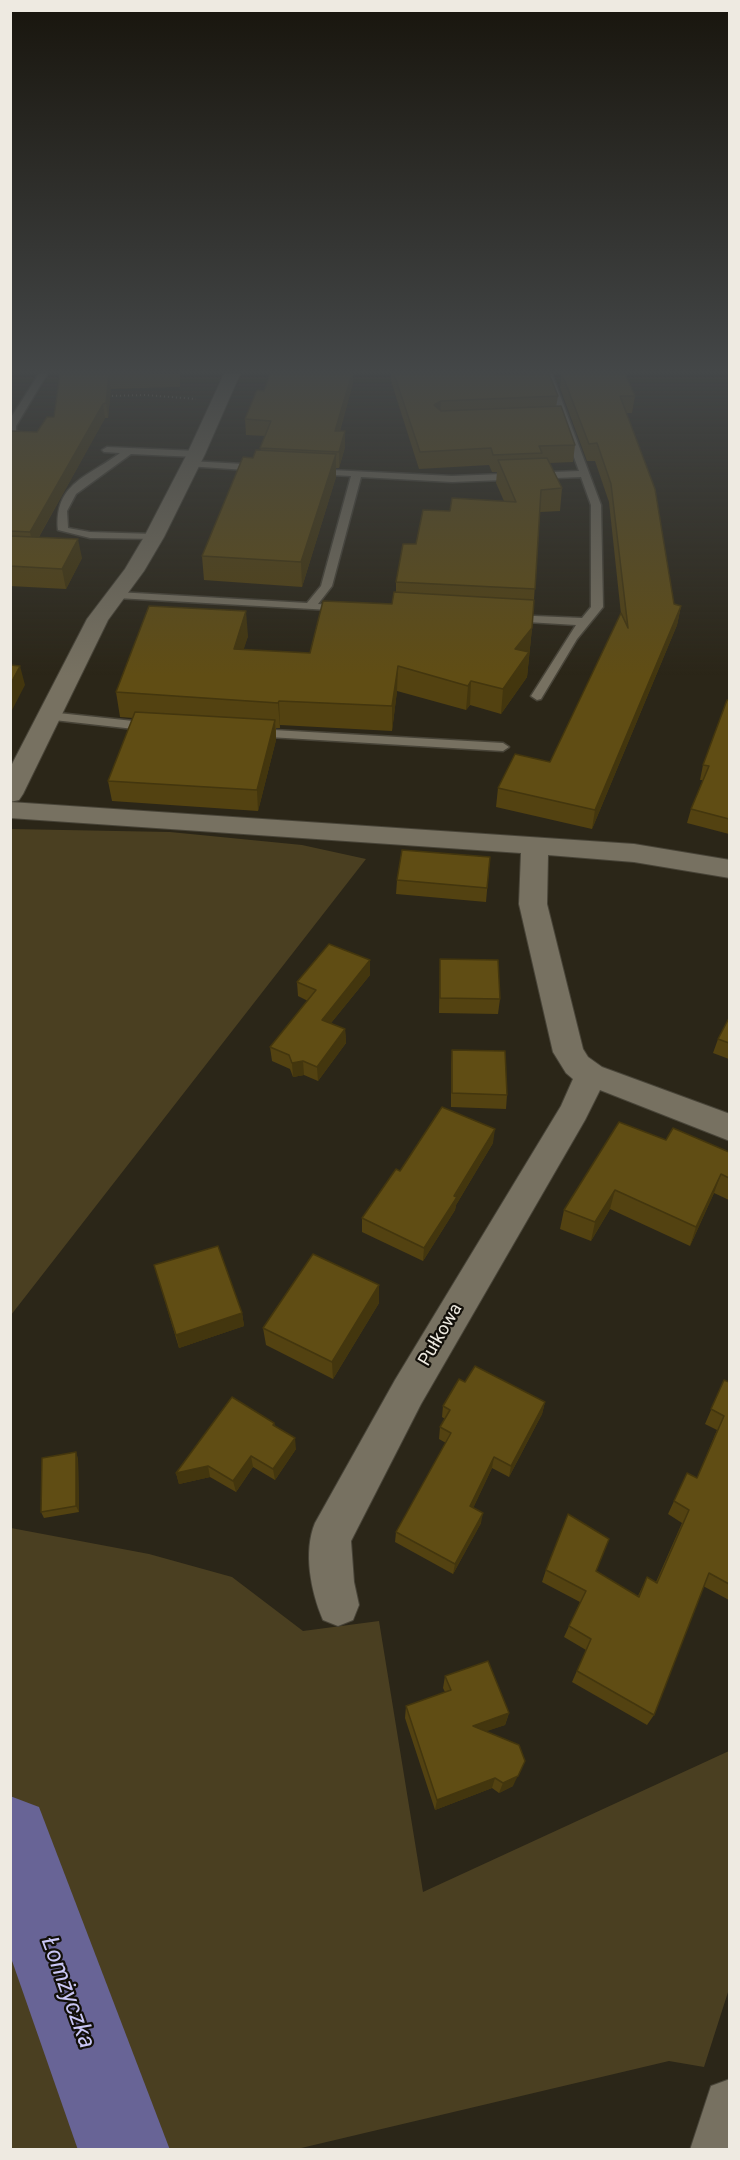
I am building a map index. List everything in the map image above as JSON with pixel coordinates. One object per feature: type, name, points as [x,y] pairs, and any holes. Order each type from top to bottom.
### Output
[{"type":"street","points":[[10,794],[98,619],[117,595],[154,537],[185,475]]},
{"type":"street","points":[[10,810],[634,853],[729,869]]},
{"type":"street","points":[[535,845],[533,904],[568,1052],[577,1065],[591,1075],[625,1086],[729,1128]]},
{"type":"street","name":"Pułkowa","points":[[338,1605],[333,1582],[330,1538],[408,1392],[574,1111],[591,1075]]},
{"type":"street","points":[[717,2150],[729,2105]]},
{"type":"lane","points":[[93,475],[72,494],[62,511],[63,530],[90,535],[154,537]]},
{"type":"lane","points":[[310,607],[326,586],[357,475]]},
{"type":"lane","points":[[386,475],[452,479],[564,475]]},
{"type":"lane","points":[[537,696],[572,638],[597,607],[596,505],[585,475]]},
{"type":"lane","points":[[117,595],[358,610]]},
{"type":"lane","points":[[501,618],[585,622]]},
{"type":"lane","points":[[49,716],[168,728]]},
{"type":"lane","points":[[240,732],[503,747]]},
{"type":"shaded area","points":[[11,829],[170,832],[302,845],[366,859],[11,1315]]},
{"type":"shaded area","points":[[11,1528],[149,1554],[232,1577],[303,1631],[379,1621],[423,1892],[729,1751],[729,1989],[704,2067],[669,2061],[297,2149],[11,2149]]},
{"type":"building","points":[[10,475],[63,475],[30,532],[10,531]]},
{"type":"building","points":[[236,475],[329,475],[301,562],[202,556]]},
{"type":"building","points":[[504,475],[555,475],[562,488],[541,490],[535,589],[396,582],[403,544],[416,544],[423,510],[450,511],[452,498],[516,502]]},
{"type":"building","points":[[608,475],[650,475],[655,489],[674,604],[681,606],[595,810],[498,788],[515,754],[550,762],[621,613],[628,628],[611,484]]},
{"type":"building","points":[[10,536],[78,539],[62,569],[10,566]]},
{"type":"building","points":[[394,592],[534,600],[532,628],[515,649],[529,652],[503,689],[471,681],[468,686],[398,666],[392,706],[279,701],[278,703],[116,692],[149,606],[246,611],[234,649],[310,653],[323,601],[392,604]]},
{"type":"building","points":[[10,665],[20,666],[10,685]]},
{"type":"building","points":[[727,700],[729,700],[729,819],[691,809],[709,766],[703,765]]},
{"type":"building","points":[[135,712],[275,720],[257,790],[108,781]]},
{"type":"building","points":[[402,850],[490,857],[487,888],[397,880]]},
{"type":"building","points":[[329,944],[370,960],[322,1020],[345,1029],[317,1067],[303,1061],[292,1063],[289,1055],[270,1047],[316,990],[297,982]]},
{"type":"building","points":[[440,959],[498,960],[500,999],[440,998]]},
{"type":"building","points":[[729,1018],[729,1043],[718,1039]]},
{"type":"building","points":[[452,1050],[505,1051],[507,1095],[452,1093]]},
{"type":"building","points":[[442,1107],[495,1129],[454,1196],[457,1197],[424,1248],[362,1218],[396,1169],[400,1171]]},
{"type":"building","points":[[619,1122],[666,1140],[673,1128],[729,1152],[729,1178],[721,1174],[696,1227],[615,1190],[595,1222],[564,1210]]},
{"type":"building","points":[[218,1246],[242,1313],[176,1335],[154,1265]]},
{"type":"building","points":[[313,1254],[379,1285],[332,1362],[263,1328]]},
{"type":"building","points":[[475,1366],[545,1402],[511,1466],[494,1457],[470,1506],[483,1513],[455,1564],[396,1532],[451,1433],[440,1427],[450,1410],[443,1406],[459,1379],[465,1382]]},
{"type":"building","points":[[724,1380],[729,1382],[729,1584],[709,1573],[654,1715],[577,1671],[591,1639],[569,1626],[586,1591],[546,1570],[568,1514],[609,1539],[596,1571],[639,1597],[647,1577],[657,1583],[689,1510],[674,1501],[687,1473],[697,1478],[724,1416],[711,1409]]},
{"type":"building","points":[[232,1397],[295,1438],[273,1469],[251,1456],[233,1481],[208,1466],[176,1473]]},
{"type":"building","points":[[76,1452],[76,1506],[41,1512],[42,1458]]},
{"type":"building","points":[[488,1661],[509,1713],[473,1726],[519,1745],[525,1761],[518,1776],[503,1783],[495,1778],[437,1800],[406,1706],[451,1690],[445,1676]]},
{"type":"waterway","name":"Łomżyczka","points":[[10,1836],[124,2150]]}]
